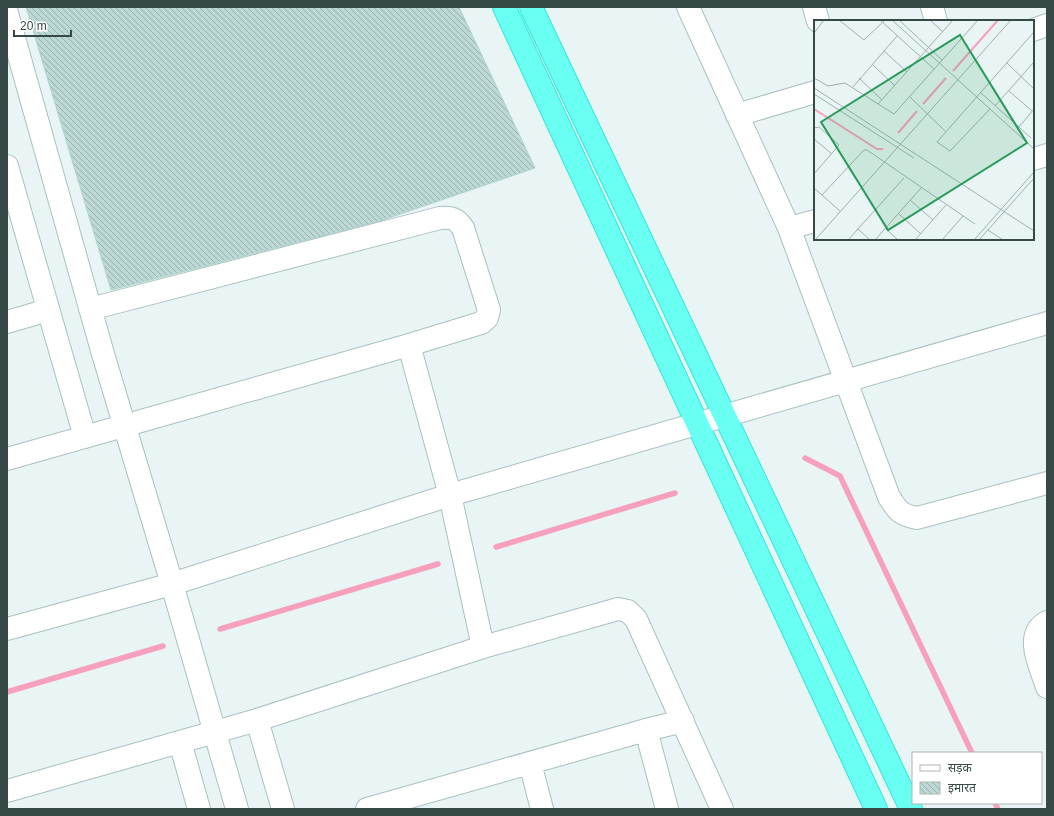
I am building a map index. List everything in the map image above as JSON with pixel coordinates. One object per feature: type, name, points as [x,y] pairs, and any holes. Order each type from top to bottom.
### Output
[{"type":"highway","points":[[504,7],[876,809]]},
{"type":"highway","points":[[531,7],[911,809]]},
{"type":"street","points":[[688,7],[789,228],[889,497],[896,508],[904,516],[917,518],[1047,483]]},
{"type":"street","points":[[814,7],[818,20]]},
{"type":"street","points":[[932,7],[936,20]]},
{"type":"street","points":[[7,13],[90,309],[237,809]]},
{"type":"street","points":[[1034,30],[1047,25]]},
{"type":"street","points":[[737,115],[814,92]]},
{"type":"street","points":[[1034,159],[1047,155]]},
{"type":"street","points":[[7,166],[85,437]]},
{"type":"street","points":[[7,459],[409,345],[481,323],[487,318],[489,310],[463,228],[458,220],[449,217],[432,220],[90,309]]},
{"type":"street","points":[[789,228],[814,221]]},
{"type":"street","points":[[7,322],[48,310]]},
{"type":"street","points":[[7,630],[172,584],[450,495],[1047,323]]},
{"type":"street","points":[[409,345],[450,495],[483,647]]},
{"type":"street","points":[[7,791],[257,720],[483,647],[618,609],[628,611],[636,619],[722,809]]},
{"type":"street","points":[[1047,622],[1037,630],[1034,636],[1034,645],[1047,687]]},
{"type":"street","points":[[257,720],[283,809]]},
{"type":"street","points":[[367,809],[414,803],[530,763],[683,721]]},
{"type":"street","points":[[646,730],[667,809]]},
{"type":"street","points":[[180,742],[199,809]]},
{"type":"street","points":[[530,763],[542,809]]},
{"type":"building","points":[[26,7],[459,7],[535,168],[380,221],[111,290]]},
{"type":"waterway","points":[[805,458],[840,476],[972,752]]},
{"type":"waterway","points":[[496,547],[675,493]]},
{"type":"waterway","points":[[220,629],[438,564]]},
{"type":"waterway","points":[[7,692],[163,646]]},
{"type":"waterway","points":[[996,804],[998,809]]}]
